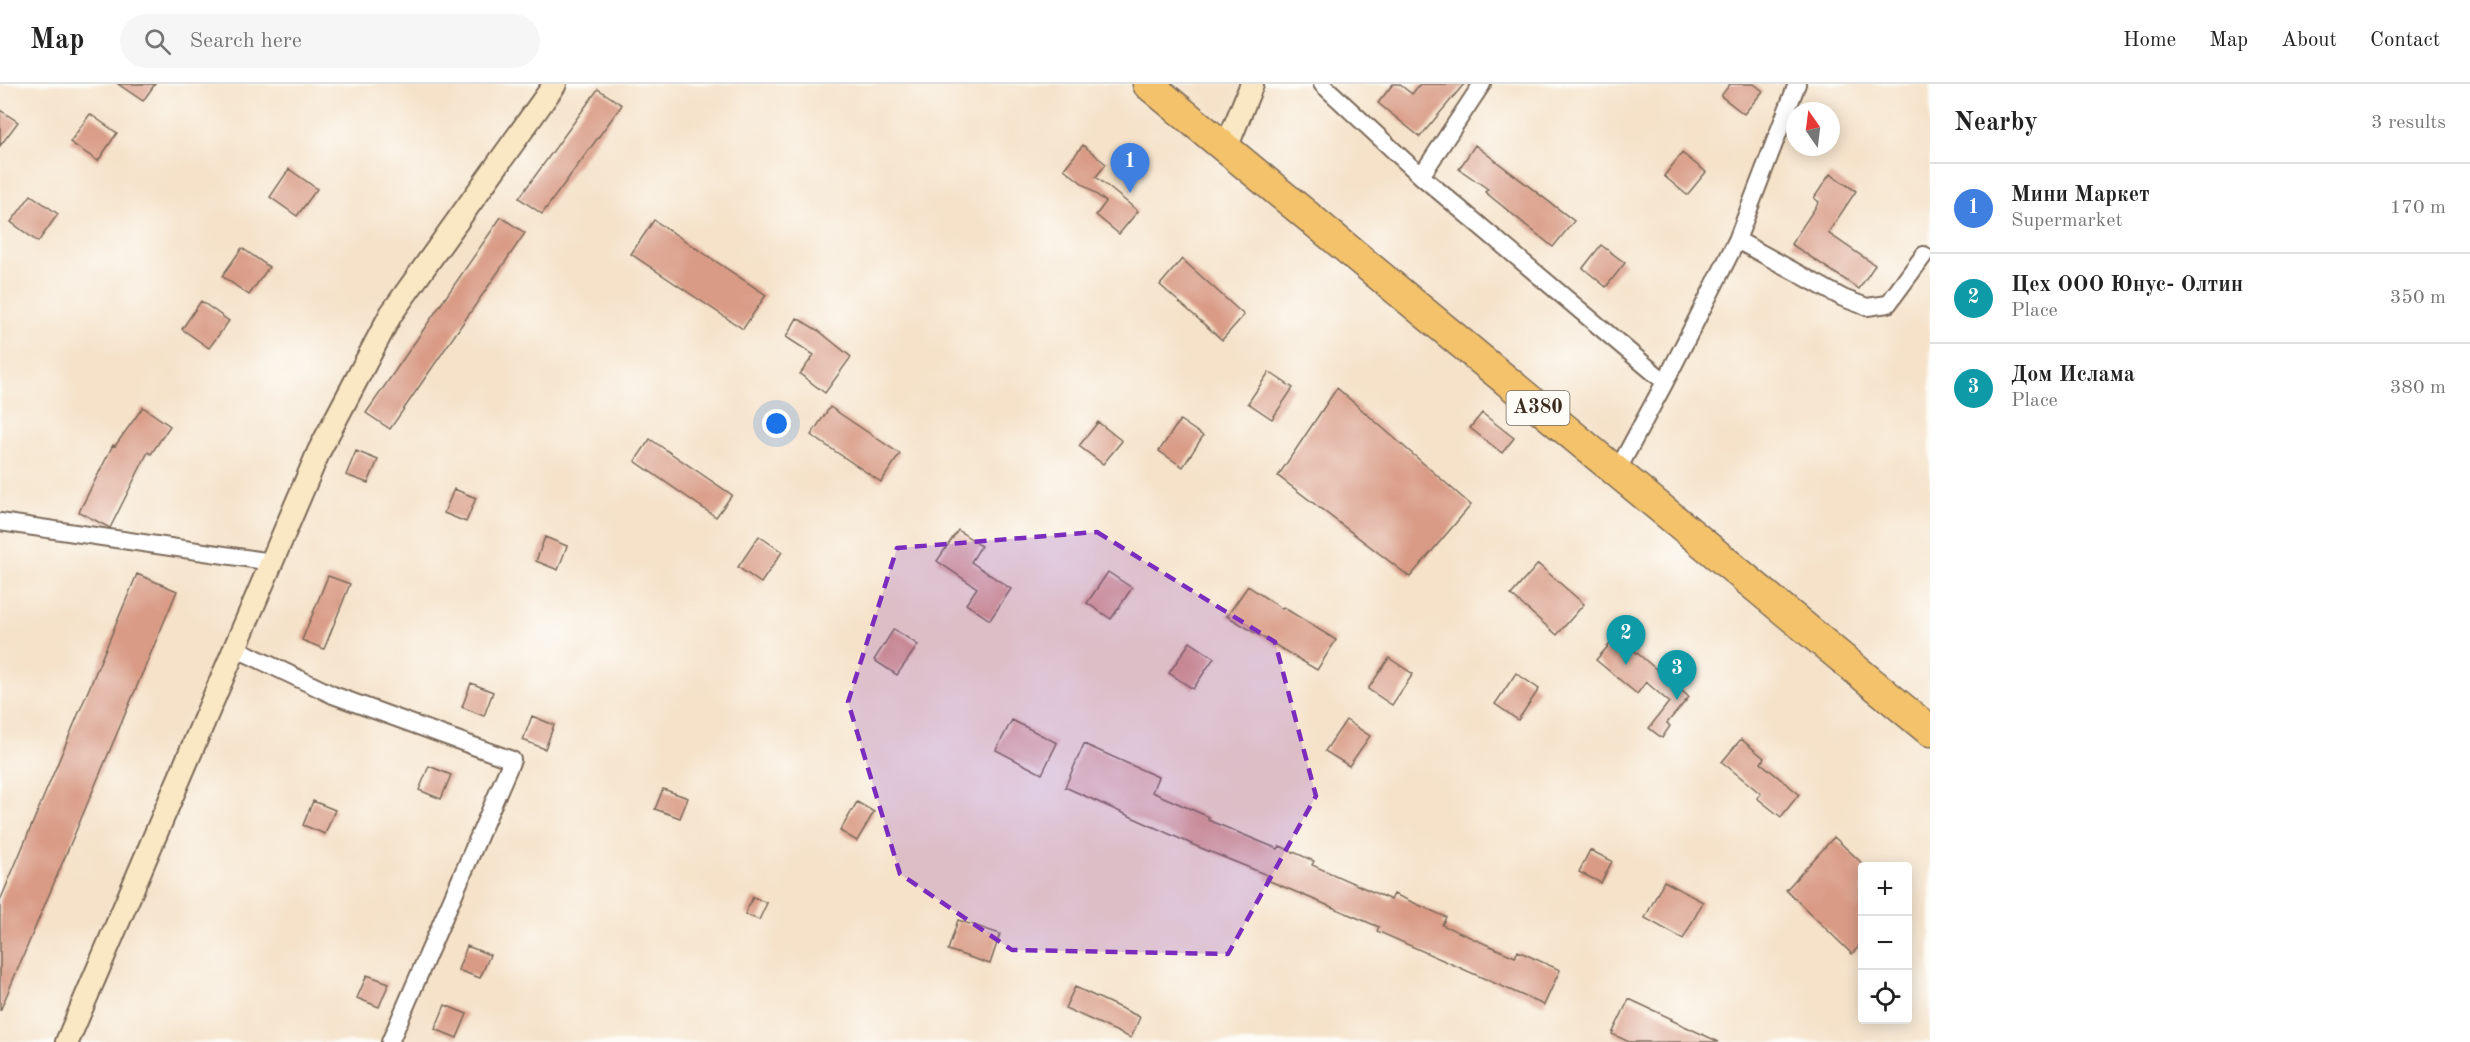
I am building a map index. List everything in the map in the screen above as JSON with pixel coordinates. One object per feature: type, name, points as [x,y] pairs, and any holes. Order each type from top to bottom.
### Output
[{"type":"highway","name":"A380","points":[[1148,84],[1930,731]]},
{"type":"street","points":[[67,1042],[319,451],[392,314],[555,84]]},
{"type":"street","points":[[1226,148],[1252,84]]},
{"type":"street","points":[[1322,84],[1420,176],[1665,382]]},
{"type":"street","points":[[1420,176],[1482,84]]},
{"type":"street","points":[[1616,473],[1737,240],[1797,84]]},
{"type":"street","points":[[1737,240],[1843,298],[1867,307],[1888,304],[1924,255]]},
{"type":"street","points":[[0,522],[272,562]]},
{"type":"street","points":[[235,648],[333,695],[512,760],[390,1042]]},
{"type":"highlighted area","points":[[1097,532],[1275,642],[1316,796],[1228,954],[1012,950],[900,874],[848,702],[897,548]]},
{"type":"building","points":[[118,84],[155,84],[143,101]]},
{"type":"building","points":[[1393,84],[1399,84],[1412,94],[1420,84],[1464,84],[1420,137],[1378,103]]},
{"type":"building","points":[[1730,84],[1754,84],[1763,91],[1744,114],[1721,96]]},
{"type":"building","points":[[598,89],[622,105],[542,214],[519,198]]},
{"type":"building","points":[[0,110],[18,122],[0,146]]},
{"type":"building","points":[[90,114],[117,133],[98,161],[70,142]]},
{"type":"building","points":[[1083,145],[1106,164],[1096,177],[1138,211],[1119,234],[1096,215],[1106,202],[1064,169]]},
{"type":"building","points":[[1475,145],[1574,221],[1553,247],[1485,192],[1488,189],[1459,169]]},
{"type":"building","points":[[1682,153],[1706,172],[1687,195],[1664,176]]},
{"type":"building","points":[[289,169],[317,189],[297,216],[270,197]]},
{"type":"building","points":[[1830,174],[1856,191],[1828,233],[1875,265],[1859,289],[1791,244],[1819,202],[1814,198]]},
{"type":"building","points":[[31,195],[58,214],[38,242],[11,222]]},
{"type":"building","points":[[501,217],[525,233],[390,429],[366,413]]},
{"type":"building","points":[[654,220],[766,295],[743,329],[631,254]]},
{"type":"building","points":[[1601,245],[1625,263],[1606,287],[1583,268]]},
{"type":"building","points":[[242,248],[269,267],[249,295],[222,276]]},
{"type":"building","points":[[1182,259],[1244,315],[1222,340],[1160,285]]},
{"type":"building","points":[[201,301],[229,321],[209,348],[182,329]]},
{"type":"building","points":[[797,318],[819,331],[851,357],[825,393],[800,374],[814,355],[786,337]]},
{"type":"building","points":[[1269,372],[1293,388],[1272,419],[1248,403]]},
{"type":"building","points":[[1337,388],[1471,505],[1410,577],[1278,476]]},
{"type":"building","points":[[143,407],[170,426],[151,454],[148,452],[110,528],[79,512],[113,445],[115,446]]},
{"type":"building","points":[[830,407],[900,454],[881,482],[811,435]]},
{"type":"building","points":[[1482,413],[1514,438],[1502,453],[1470,428]]},
{"type":"building","points":[[1180,420],[1203,436],[1183,467],[1159,451]]},
{"type":"building","points":[[1098,422],[1122,441],[1103,464],[1079,446]]},
{"type":"building","points":[[650,439],[732,495],[716,517],[635,461]]},
{"type":"building","points":[[356,451],[378,460],[368,483],[346,475]]},
{"type":"building","points":[[454,489],[476,498],[466,522],[444,513]]},
{"type":"building","points":[[958,530],[981,546],[971,562],[1011,589],[990,620],[966,604],[977,588],[937,561]]},
{"type":"building","points":[[759,536],[782,552],[761,583],[738,567]]},
{"type":"building","points":[[545,537],[567,546],[558,570],[536,561]]},
{"type":"building","points":[[1538,564],[1584,604],[1557,635],[1511,595]]},
{"type":"building","points":[[1108,572],[1132,588],[1111,619],[1087,603]]},
{"type":"building","points":[[137,574],[177,591],[0,1011],[0,901]]},
{"type":"building","points":[[328,576],[350,584],[324,649],[302,640]]},
{"type":"building","points":[[1248,586],[1282,609],[1283,607],[1336,640],[1317,670],[1227,616]]},
{"type":"building","points":[[894,629],[918,645],[897,675],[874,660]]},
{"type":"building","points":[[1617,636],[1689,697],[1667,723],[1670,726],[1662,738],[1649,728],[1669,702],[1646,682],[1637,694],[1596,660]]},
{"type":"building","points":[[1190,642],[1214,658],[1193,689],[1169,673]]},
{"type":"building","points":[[1389,658],[1413,674],[1392,705],[1368,689]]},
{"type":"building","points":[[1516,673],[1539,689],[1518,720],[1495,704]]},
{"type":"building","points":[[471,683],[493,692],[484,716],[462,707]]},
{"type":"building","points":[[532,716],[554,725],[545,749],[523,740]]},
{"type":"building","points":[[1012,720],[1057,743],[1042,774],[996,750]]},
{"type":"building","points":[[1346,720],[1370,736],[1349,766],[1325,751]]},
{"type":"building","points":[[1741,739],[1764,758],[1761,763],[1799,794],[1781,817],[1757,798],[1761,794],[1722,762]]},
{"type":"building","points":[[1084,744],[1158,777],[1152,792],[1209,817],[1208,820],[1278,849],[1280,846],[1314,861],[1312,865],[1391,900],[1394,894],[1446,917],[1442,925],[1515,957],[1518,951],[1560,970],[1544,1005],[1377,931],[1379,927],[1265,879],[1267,875],[1065,787]]},
{"type":"building","points":[[429,766],[451,775],[441,799],[419,790]]},
{"type":"building","points":[[663,789],[688,798],[680,818],[655,809]]},
{"type":"building","points":[[313,801],[335,810],[325,834],[303,825]]},
{"type":"building","points":[[857,802],[874,812],[857,841],[840,831]]},
{"type":"building","points":[[1834,837],[1861,862],[1858,862],[1858,947],[1852,954],[1786,890]]},
{"type":"building","points":[[1590,850],[1612,861],[1601,883],[1579,872]]},
{"type":"building","points":[[1664,881],[1703,902],[1683,939],[1645,918]]},
{"type":"building","points":[[753,897],[767,903],[759,920],[745,914]]},
{"type":"building","points":[[958,920],[1000,934],[990,964],[948,950]]},
{"type":"building","points":[[467,946],[490,955],[480,978],[458,970]]},
{"type":"building","points":[[367,975],[389,983],[379,1007],[357,998]]},
{"type":"building","points":[[1075,987],[1140,1017],[1131,1038],[1065,1008]]},
{"type":"building","points":[[1629,999],[1719,1042],[1629,1042],[1612,1034]]},
{"type":"building","points":[[445,1005],[467,1014],[457,1038],[435,1029]]},
{"type":"place","name":"Мини Маркет","points":[[1130,193]]},
{"type":"place","name":"Цех ООО Юнус- Олтин","points":[[1626,665]]},
{"type":"place","name":"Дом Ислама","points":[[1677,700]]}]
